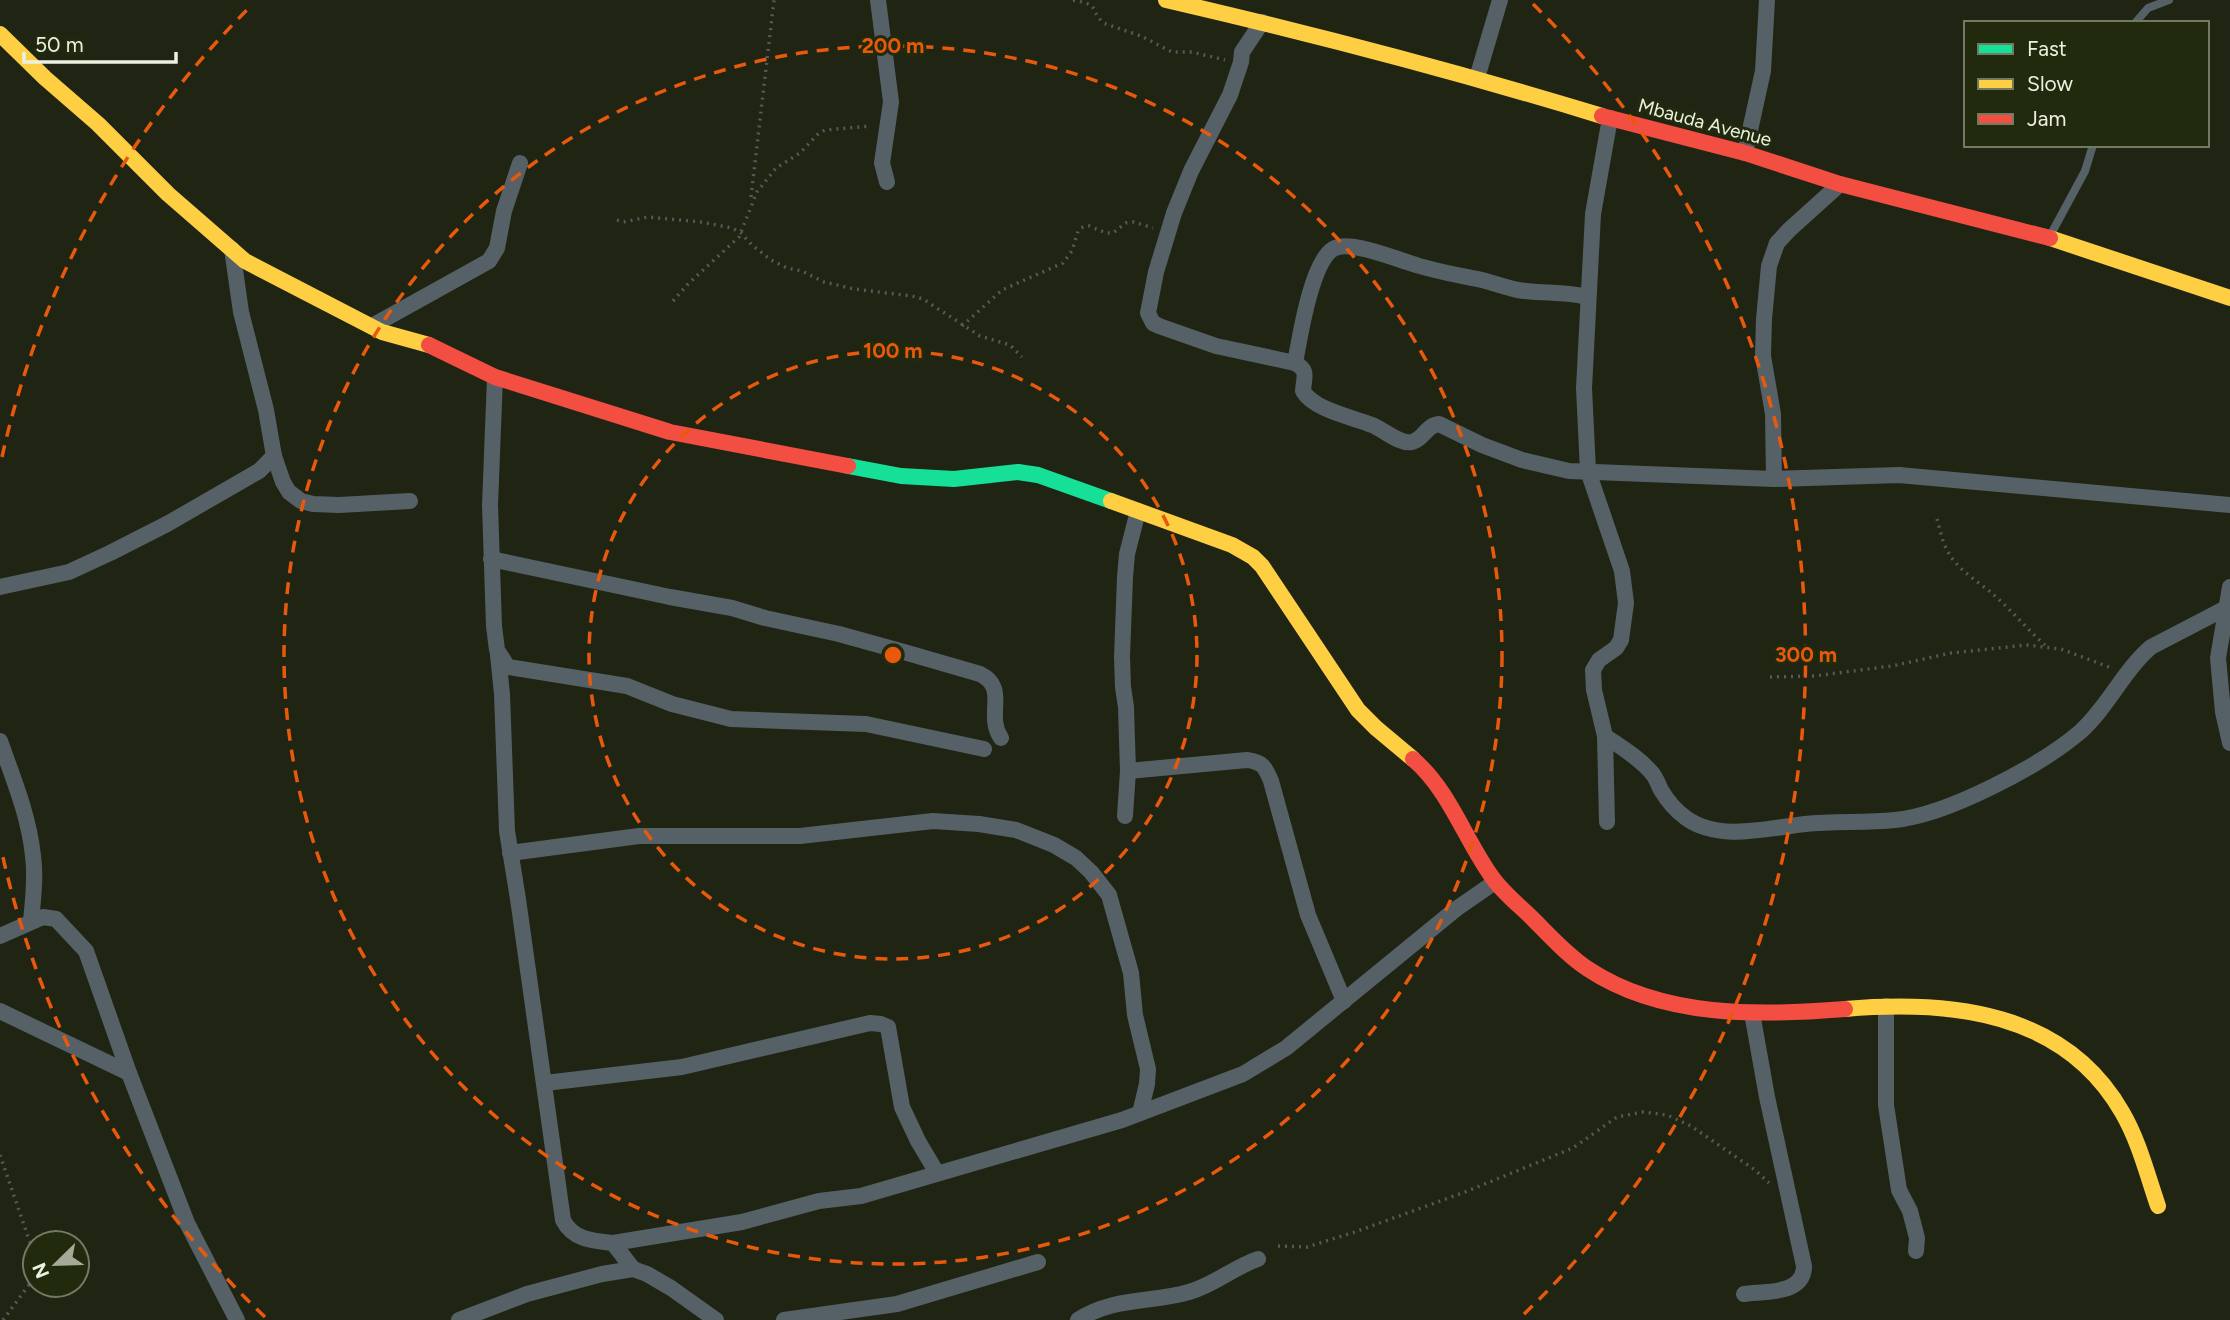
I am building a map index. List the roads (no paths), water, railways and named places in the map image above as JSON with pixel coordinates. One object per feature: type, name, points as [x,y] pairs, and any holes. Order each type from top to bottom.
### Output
[{"type":"street","points":[[878,0],[891,102],[882,163],[887,182]]},
{"type":"street","name":"Mbauda Avenue","points":[[1166,0],[1477,78],[1610,118],[1745,153],[1840,184],[2049,239],[2230,298]]},
{"type":"street","points":[[1477,78],[1500,0]]},
{"type":"street","points":[[1745,153],[1763,71],[1767,0]]},
{"type":"street","points":[[1262,22],[1242,52],[1241,62],[1224,108],[1191,171],[1168,233],[1156,272],[1148,313],[1153,323],[1216,346],[1295,363],[1305,372],[1303,391],[1308,398],[1405,442],[1412,442],[1431,426],[1439,424],[1482,446],[1522,460],[1569,471],[1774,479],[1899,475],[2230,505]]},
{"type":"street","points":[[0,34],[98,124],[168,194],[245,261],[372,326],[435,346],[495,377],[670,432],[901,476],[954,479],[1018,472],[1038,475],[1232,545],[1262,566],[1368,721],[1416,761],[1442,791],[1495,882],[1573,958],[1611,982],[1638,994],[1673,1003],[1752,1013],[1931,1006],[1976,1011],[2025,1026],[2046,1035],[2078,1059],[2103,1085],[2121,1110],[2158,1206]]},
{"type":"street","points":[[1607,821],[1605,736],[1594,690],[1593,670],[1599,660],[1616,648],[1621,640],[1626,603],[1622,572],[1588,471],[1584,387],[1593,215],[1610,118]]},
{"type":"street","points":[[372,326],[489,261],[497,248],[504,211],[520,163]]},
{"type":"street","points":[[1774,479],[1773,414],[1763,356],[1769,266],[1777,243],[1840,184]]},
{"type":"street","points":[[1295,363],[1316,275],[1323,259],[1332,249],[1340,246],[1352,246],[1425,268],[1516,290],[1572,293],[1587,297]]},
{"type":"street","points":[[232,249],[241,312],[266,410],[274,456],[282,482],[289,492],[301,501],[313,504],[410,500]]},
{"type":"street","points":[[495,377],[490,505],[491,559],[494,626],[502,694],[507,831],[563,1220],[567,1228],[581,1237],[613,1243],[756,1219],[819,1201],[861,1196],[1102,1126],[1242,1074],[1286,1048],[1456,909],[1495,882]]},
{"type":"street","points":[[0,587],[69,572],[110,553],[259,471],[274,456]]},
{"type":"street","points":[[1125,816],[1128,771],[1122,657],[1125,577],[1127,554],[1138,511]]},
{"type":"street","points":[[491,559],[732,608],[839,634],[980,674],[989,681],[996,695],[994,722],[1001,738]]},
{"type":"street","points":[[2230,587],[2218,658],[2223,712],[2230,743]]},
{"type":"street","points":[[1605,736],[1631,753],[1651,771],[1672,804],[1686,818],[1715,830],[1757,831],[1803,824],[1896,820],[1927,813],[1998,785],[2041,759],[2079,732],[2101,711],[2141,656],[2151,647],[2226,608]]},
{"type":"street","points":[[497,649],[508,667],[627,686],[672,704],[731,719],[866,724],[984,749]]},
{"type":"street","points":[[0,741],[22,804],[33,855],[31,921]]},
{"type":"street","points":[[1128,771],[1247,760],[1258,761],[1264,765],[1271,781],[1308,915],[1344,1001]]},
{"type":"street","points":[[510,853],[639,836],[800,836],[933,821],[1016,830],[1054,845],[1076,858],[1109,895],[1131,973],[1135,1015],[1147,1069],[1147,1084],[1140,1113]]},
{"type":"street","points":[[0,936],[43,917],[56,919],[86,951],[129,1073],[187,1223],[236,1320]]},
{"type":"street","points":[[1886,1006],[1886,1105],[1899,1190],[1910,1210],[1917,1238],[1916,1251]]},
{"type":"street","points":[[0,1011],[129,1073]]},
{"type":"street","points":[[1744,1294],[1789,1288],[1802,1279],[1804,1266],[1752,1013]]},
{"type":"street","points":[[545,1083],[682,1067],[870,1023],[881,1024],[888,1027],[902,1107],[937,1173]]},
{"type":"street","points":[[613,1243],[633,1269]]},
{"type":"street","points":[[1078,1320],[1115,1304],[1194,1290],[1238,1266],[1258,1259]]},
{"type":"street","points":[[784,1320],[897,1304],[1038,1262]]},
{"type":"street","points":[[459,1320],[527,1294],[602,1274],[633,1269],[671,1288],[716,1320]]},
{"type":"lane","points":[[2137,21],[2148,8],[2169,0]]},
{"type":"lane","points":[[2049,239],[2085,171],[2092,147]]}]
